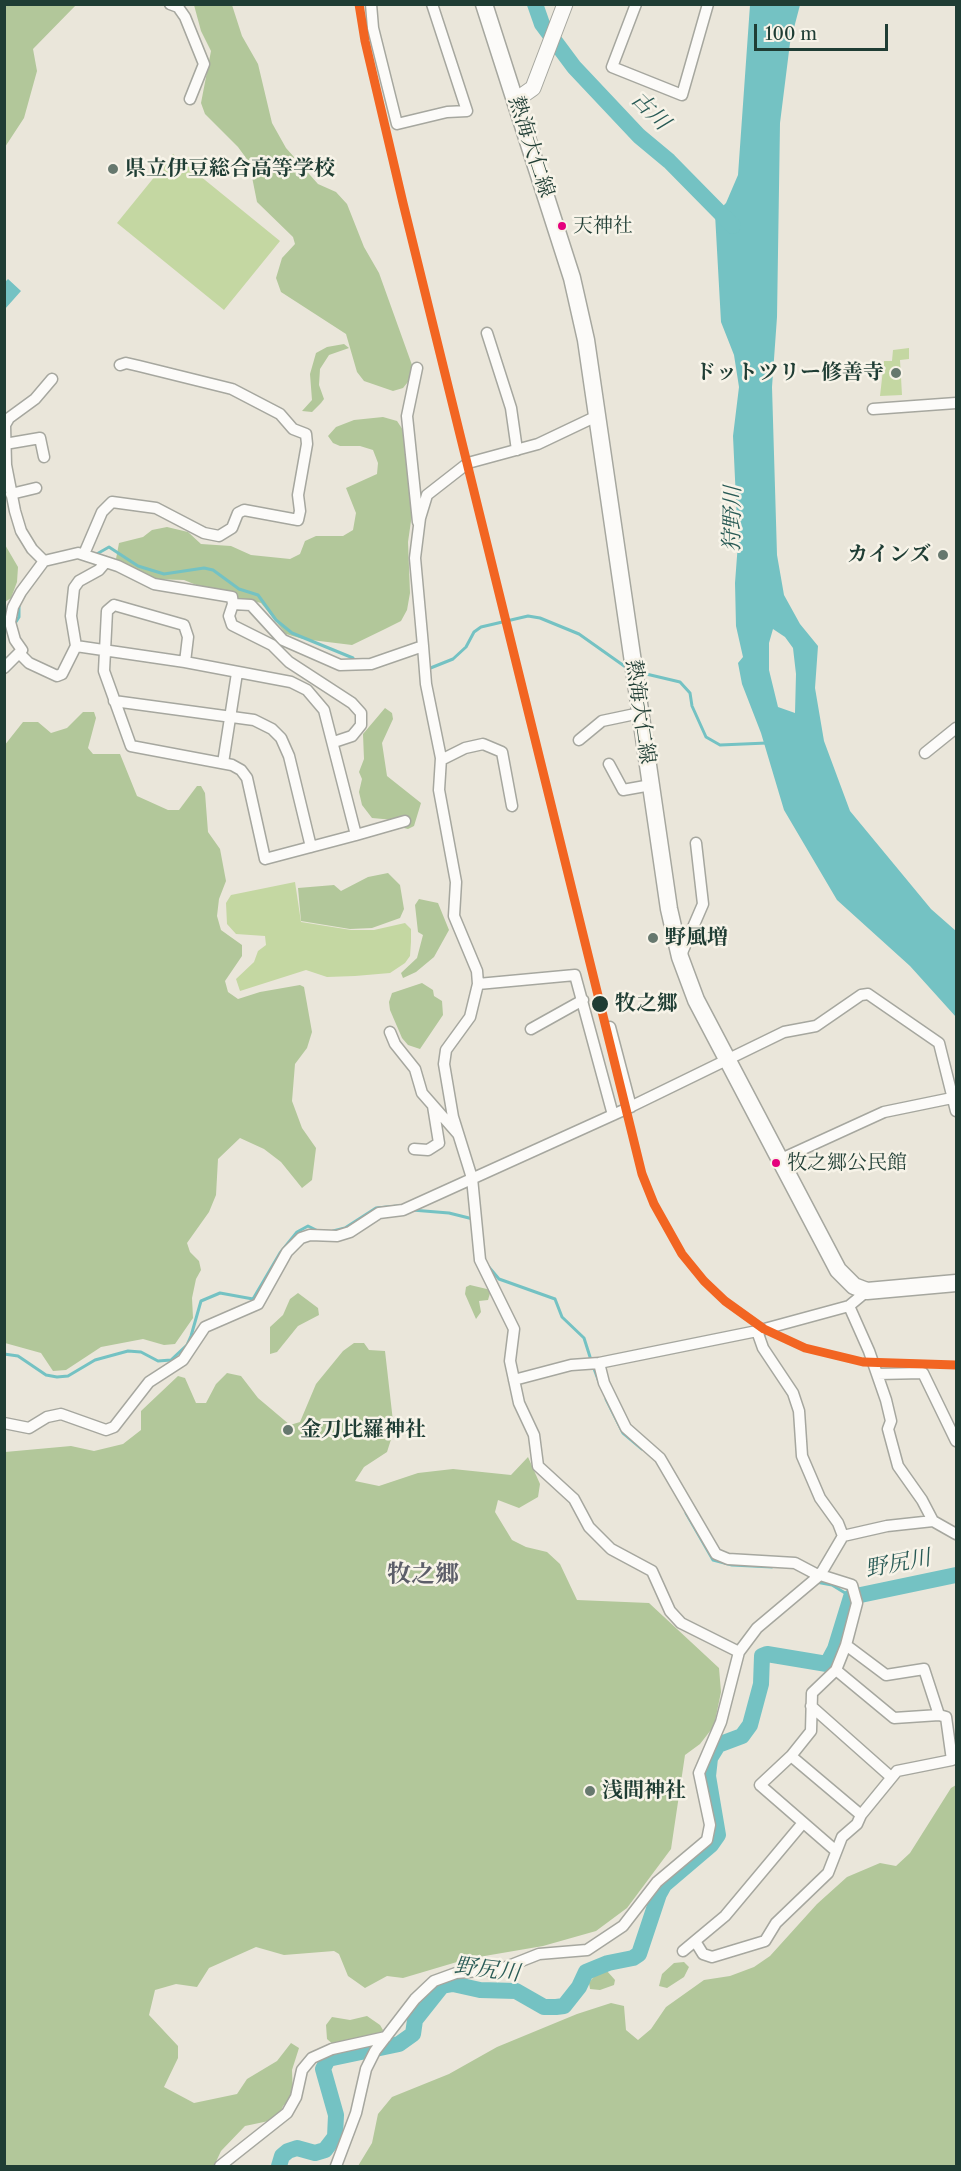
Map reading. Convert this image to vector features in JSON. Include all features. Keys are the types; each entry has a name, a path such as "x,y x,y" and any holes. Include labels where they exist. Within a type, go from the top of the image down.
{"main road":[{"name":"熱海大仁線","path":"484,4 572,278 586,340 599,415 669,909 680,957 696,1000 726,1060 838,1270 854,1286 867,1291"},
{"path":"867,1291 957,1283"}],"street":[{"path":"170,4 178,8 185,17 204,64 190,99"},
{"path":"371,4 373,28 397,124 447,112 467,111 432,4"},
{"path":"516,100 533,88 565,4"},
{"path":"636,4 612,67 682,95 708,4"},
{"path":"487,333 511,408 517,450"},
{"path":"84,555 102,512 112,502 156,508 204,533 219,536 232,528 238,513 244,510 298,520 300,511 298,495 307,444 306,434 293,429 280,414 232,389 126,363 120,365"},
{"path":"417,368 407,416 419,527"},
{"path":"44,561 32,549 21,531 11,494 6,422 34,399 52,379"},
{"path":"873,409 957,403"},
{"path":"599,415 539,444 468,463 431,490 425,499 415,558 426,684 441,760 439,790 456,882 454,916 477,971 478,984 470,1017 444,1058 453,1117 472,1178 474,1220 480,1260 514,1329 510,1361 519,1403 534,1435 538,1466 574,1499 589,1527 611,1549 652,1571 670,1611 681,1623 739,1652"},
{"path":"6,444 40,438 44,457"},
{"path":"11,494 36,488"},
{"path":"4,668 22,650 11,629 10,615 21,592 44,561 78,553 154,584 232,597 233,604 229,616 232,625 272,645 309,677 358,708 362,720 357,730 352,736 334,742"},
{"path":"19,653 34,666 60,676 75,646 71,615 74,588 79,581 99,570 105,563"},
{"path":"233,604 251,605 283,640 340,664 371,664 423,646"},
{"path":"185,662 188,637 184,625 114,605 106,611 104,671 130,746 223,763 241,770 247,778 265,859 405,821"},
{"path":"75,646 185,662 291,682 307,690 324,710 356,835"},
{"path":"223,763 237,673"},
{"path":"114,701 254,720 272,729 281,738 289,756 311,847"},
{"path":"579,740 602,722 640,713"},
{"path":"925,753 957,728"},
{"path":"441,760 465,748 483,744 502,752 512,806"},
{"path":"609,764 623,790 651,785"},
{"path":"680,957 703,904 696,843"},
{"path":"478,984 570,974 578,978 613,1115"},
{"path":"4,1423 29,1428 47,1417 61,1414 106,1430 114,1426 149,1382 183,1360 205,1327 258,1304 263,1299 286,1253 301,1238 310,1235 329,1237 350,1232 374,1215 403,1210 631,1107 784,1032 816,1026 855,999 868,994 939,1042 957,1111"},
{"path":"531,1029 583,1000"},
{"path":"610,1027 631,1107"},
{"path":"390,1032 415,1069 422,1093 451,1130 460,1136"},
{"path":"779,1160 884,1112 952,1098"},
{"path":"414,1149 428,1150 439,1143 432,1103"},
{"path":"514,1380 571,1365 594,1364 757,1331 849,1306 867,1291"},
{"path":"849,1306 877,1374 890,1415 888,1429 898,1466 922,1500 933,1521 957,1534"},
{"path":"757,1331 767,1354 793,1394 798,1411 802,1456 820,1498 838,1523 843,1536"},
{"path":"594,1364 626,1428 660,1458 716,1554 728,1559 795,1563 815,1578 852,1585 854,1588 857,1601 846,1645 836,1670 812,1693 812,1731 792,1756 760,1785 802,1824 836,1851"},
{"path":"877,1374 924,1373 957,1441"},
{"path":"336,2166 356,2114 366,2069 375,2051 415,1999 434,1981 445,1976 501,1969 539,1954 587,1950 629,1920 657,1881 707,1840 710,1826 699,1773 721,1722 739,1652 758,1628 815,1578 843,1536 887,1526 933,1521"},
{"path":"846,1645 886,1675 924,1669 939,1715"},
{"path":"695,1941 703,1954 712,1957 761,1944 782,1916 828,1873 842,1837 857,1824 861,1815 891,1777 903,1768 952,1760 947,1720 939,1715 894,1718 836,1670"},
{"path":"811,1706 891,1777"},
{"path":"792,1756 861,1815"},
{"path":"684,1951 725,1916 802,1824"},
{"path":"220,2166 287,2113 296,2097 302,2070 312,2058 332,2049 386,2037"}],"green space":[{"path":"5,4 76,5 33,49 37,71 24,118 5,147"},
{"path":"194,5 232,5 242,36 258,64 272,123 286,148 318,184 336,192 347,204 364,247 379,273 412,365 412,377 403,388 393,391 364,381 357,372 346,334 281,292 276,278 282,258 295,244 293,237 257,202 249,162 238,147 205,114 201,103 211,51 201,31"},
{"path":"173,154 280,241 224,310 117,223"},
{"path":"344,344 349,348 329,355 320,369 319,385 324,399 312,412 302,411 312,400 310,374 316,353 327,347"},
{"path":"909,348 909,359 900,360 902,395 880,396 884,361 892,361 893,350"},
{"path":"383,417 397,421 405,433 413,507 408,542 410,593 407,610 401,621 352,645 303,639 286,634 261,603 249,600 236,601 184,580 153,579 116,559 119,543 143,537 152,530 167,527 188,532 201,544 231,546 251,555 290,559 300,554 305,541 316,536 343,536 353,530 356,513 346,488 377,474 378,463 373,450 360,446 340,446 333,443 328,436 336,427 354,420"},
{"path":"4,543 18,567 17,582 11,598 5,602"},
{"path":"385,708 392,713 393,719 382,743 387,776 421,803 414,826 408,829 400,827 394,820 372,818 362,805 359,792 362,779 359,772 364,759 363,734"},
{"path":"83,712 94,712 96,718 88,748 93,754 120,754 137,796 168,810 179,810 197,786 201,786 205,793 208,832 220,849 226,881 219,899 217,916 221,930 242,945 242,956 225,981 228,992 238,999 260,992 300,985 304,987 312,1032 307,1048 295,1064 292,1101 302,1128 316,1148 312,1180 302,1188 281,1162 264,1149 240,1138 218,1159 216,1195 209,1212 187,1243 190,1252 199,1261 201,1270 196,1279 192,1298 193,1318 175,1344 164,1345 143,1339 101,1347 66,1370 53,1371 41,1353 5,1343 4,746 23,722 38,722 51,733 67,728"},
{"path":"388,873 400,885 404,909 400,918 372,928 350,929 301,921 298,888 334,885 341,891 368,877"},
{"path":"295,882 301,922 351,930 374,930 405,923 411,929 410,956 405,963 390,973 327,977 306,970 240,991 236,979 254,962 258,951 266,945 265,936 236,934 227,924 226,903 231,895"},
{"path":"419,899 438,903 449,930 434,957 416,972 403,978 401,973 417,958 423,935 418,932 415,905"},
{"path":"422,983 433,990 434,996 442,1001 443,1015 420,1049 408,1045 402,1038 389,1002 392,993"},
{"path":"470,1285 491,1290 488,1300 479,1301 481,1312 476,1319 465,1294 466,1287"},
{"path":"298,1293 318,1308 319,1315 298,1326 277,1352 270,1354 270,1327 283,1315 290,1299"},
{"path":"354,1343 364,1343 369,1350 385,1351 394,1430 387,1452 364,1467 355,1481 379,1486 418,1473 453,1469 511,1475 528,1457 540,1484 538,1497 519,1508 498,1500 495,1512 512,1540 526,1547 547,1552 560,1564 577,1600 649,1603 719,1668 721,1692 714,1726 700,1744 685,1755 671,1849 627,1908 596,1931 543,1946 467,1959 403,1978 387,1976 365,1988 348,1976 339,1954 334,1951 284,1955 256,1947 209,1968 197,1987 176,1984 155,1990 149,2015 178,2046 178,2058 164,2087 194,2103 237,2094 247,2079 277,2061 291,2043 299,2048 292,2070 293,2097 283,2106 278,2119 245,2126 221,2151 214,2166 5,2166 5,1452 71,1446 94,1451 123,1444 141,1430 141,1411 178,1376 185,1378 196,1403 206,1403 216,1384 227,1373 241,1376 258,1398 290,1425 300,1422 316,1384 343,1351"},
{"path":"956,1785 956,2166 358,2166 372,2143 378,2114 392,2097 449,2074 497,2047 577,2014 611,2003 624,2006 626,2030 638,2040 651,2029 666,2007 704,1980 730,1976 754,1967 770,1956 817,1904 847,1877 880,1863 896,1866 910,1853 951,1788"},
{"path":"684,1962 689,1967 684,1977 667,1988 659,1986 662,1974 674,1963"},
{"path":"607,1971 615,1980 614,1985 600,1990 590,1989 589,1983 595,1975"},
{"path":"367,2016 380,2025 383,2030 381,2035 335,2046 327,2039 326,2025 332,2017 350,2020"}],"water":[{"path":"750,5 800,5 790,43 780,123 777,317 772,387 777,555 784,595 800,624 818,646 815,688 824,741 850,811 931,909 956,931 956,1017 910,966 837,900 784,810 761,733 742,684 738,663 743,657 736,626 735,583 738,543 733,436 739,387 734,355 721,322 715,214 726,203 738,175","holes":["773,629 785,637 793,648 796,674 795,713 778,707 769,670 769,643"]},
{"path":"8,279 21,291 5,309 5,282"}],"waterway":[{"name":"古川","path":"535,4 542,24 574,67 639,136 669,161 733,226"},
{"path":"95,555 109,547 138,566 164,574 204,568 213,570 239,589 258,595 276,620 292,633 353,658"},
{"path":"14,625 19,617 19,606"},
{"path":"428,669 453,659 466,647 474,632 481,627 528,616 540,618 579,634 627,668"},
{"path":"642,673 680,682 690,693 692,706 706,737 720,745 767,743"},
{"path":"333,1231 345,1228 376,1208 398,1206"},
{"path":"412,1210 449,1213 473,1219"},
{"path":"4,1354 18,1356 46,1375 57,1377 68,1376 95,1360 128,1351 141,1352 158,1361 171,1360 187,1345 201,1301 220,1293 253,1299 280,1253 297,1232 308,1226 320,1232"},
{"path":"488,1266 499,1279 555,1299 562,1317 584,1338 591,1360"},
{"path":"593,1366 599,1382"},
{"path":"606,1399 623,1433 642,1449"},
{"path":"686,1513 713,1560 732,1565 772,1567"},
{"name":"野尻川","path":"279,2166 282,2156 288,2151 297,2148 315,2153 325,2150 335,2137 336,2115 323,2069 328,2059 399,2044 413,2034 415,2020 442,1986 453,1984 480,1990 516,1991 544,2007 564,2006 579,1987 586,1972 608,1963 633,1958 639,1954 664,1885 711,1845 718,1835 708,1776 710,1758 718,1745 742,1736 750,1725 761,1684 762,1656 767,1654 827,1664 835,1649 851,1597 956,1575"},
{"path":"816,1582 832,1585 850,1596"}],"transit line":[{"path":"359,4 365,41 403,203 642,1174 654,1204 682,1254 704,1281 725,1301 764,1329 805,1348 863,1362 956,1365"}],"place":[{"name":"県立伊豆総合高等学校","path":"113,169"},
{"name":"天神社","path":"562,226"},
{"name":"ドットツリー修善寺","path":"896,373"},
{"name":"カインズ","path":"943,555"},
{"name":"野風増","path":"653,938"},
{"name":"牧之郷","path":"600,1004"},
{"name":"牧之郷公民館","path":"776,1163"},
{"name":"金刀比羅神社","path":"288,1430"},
{"name":"浅間神社","path":"590,1791"}],"district":[{"name":"牧之郷","path":"423,1575"}],"water label":[{"name":"狩野川","path":"733,519"}]}
